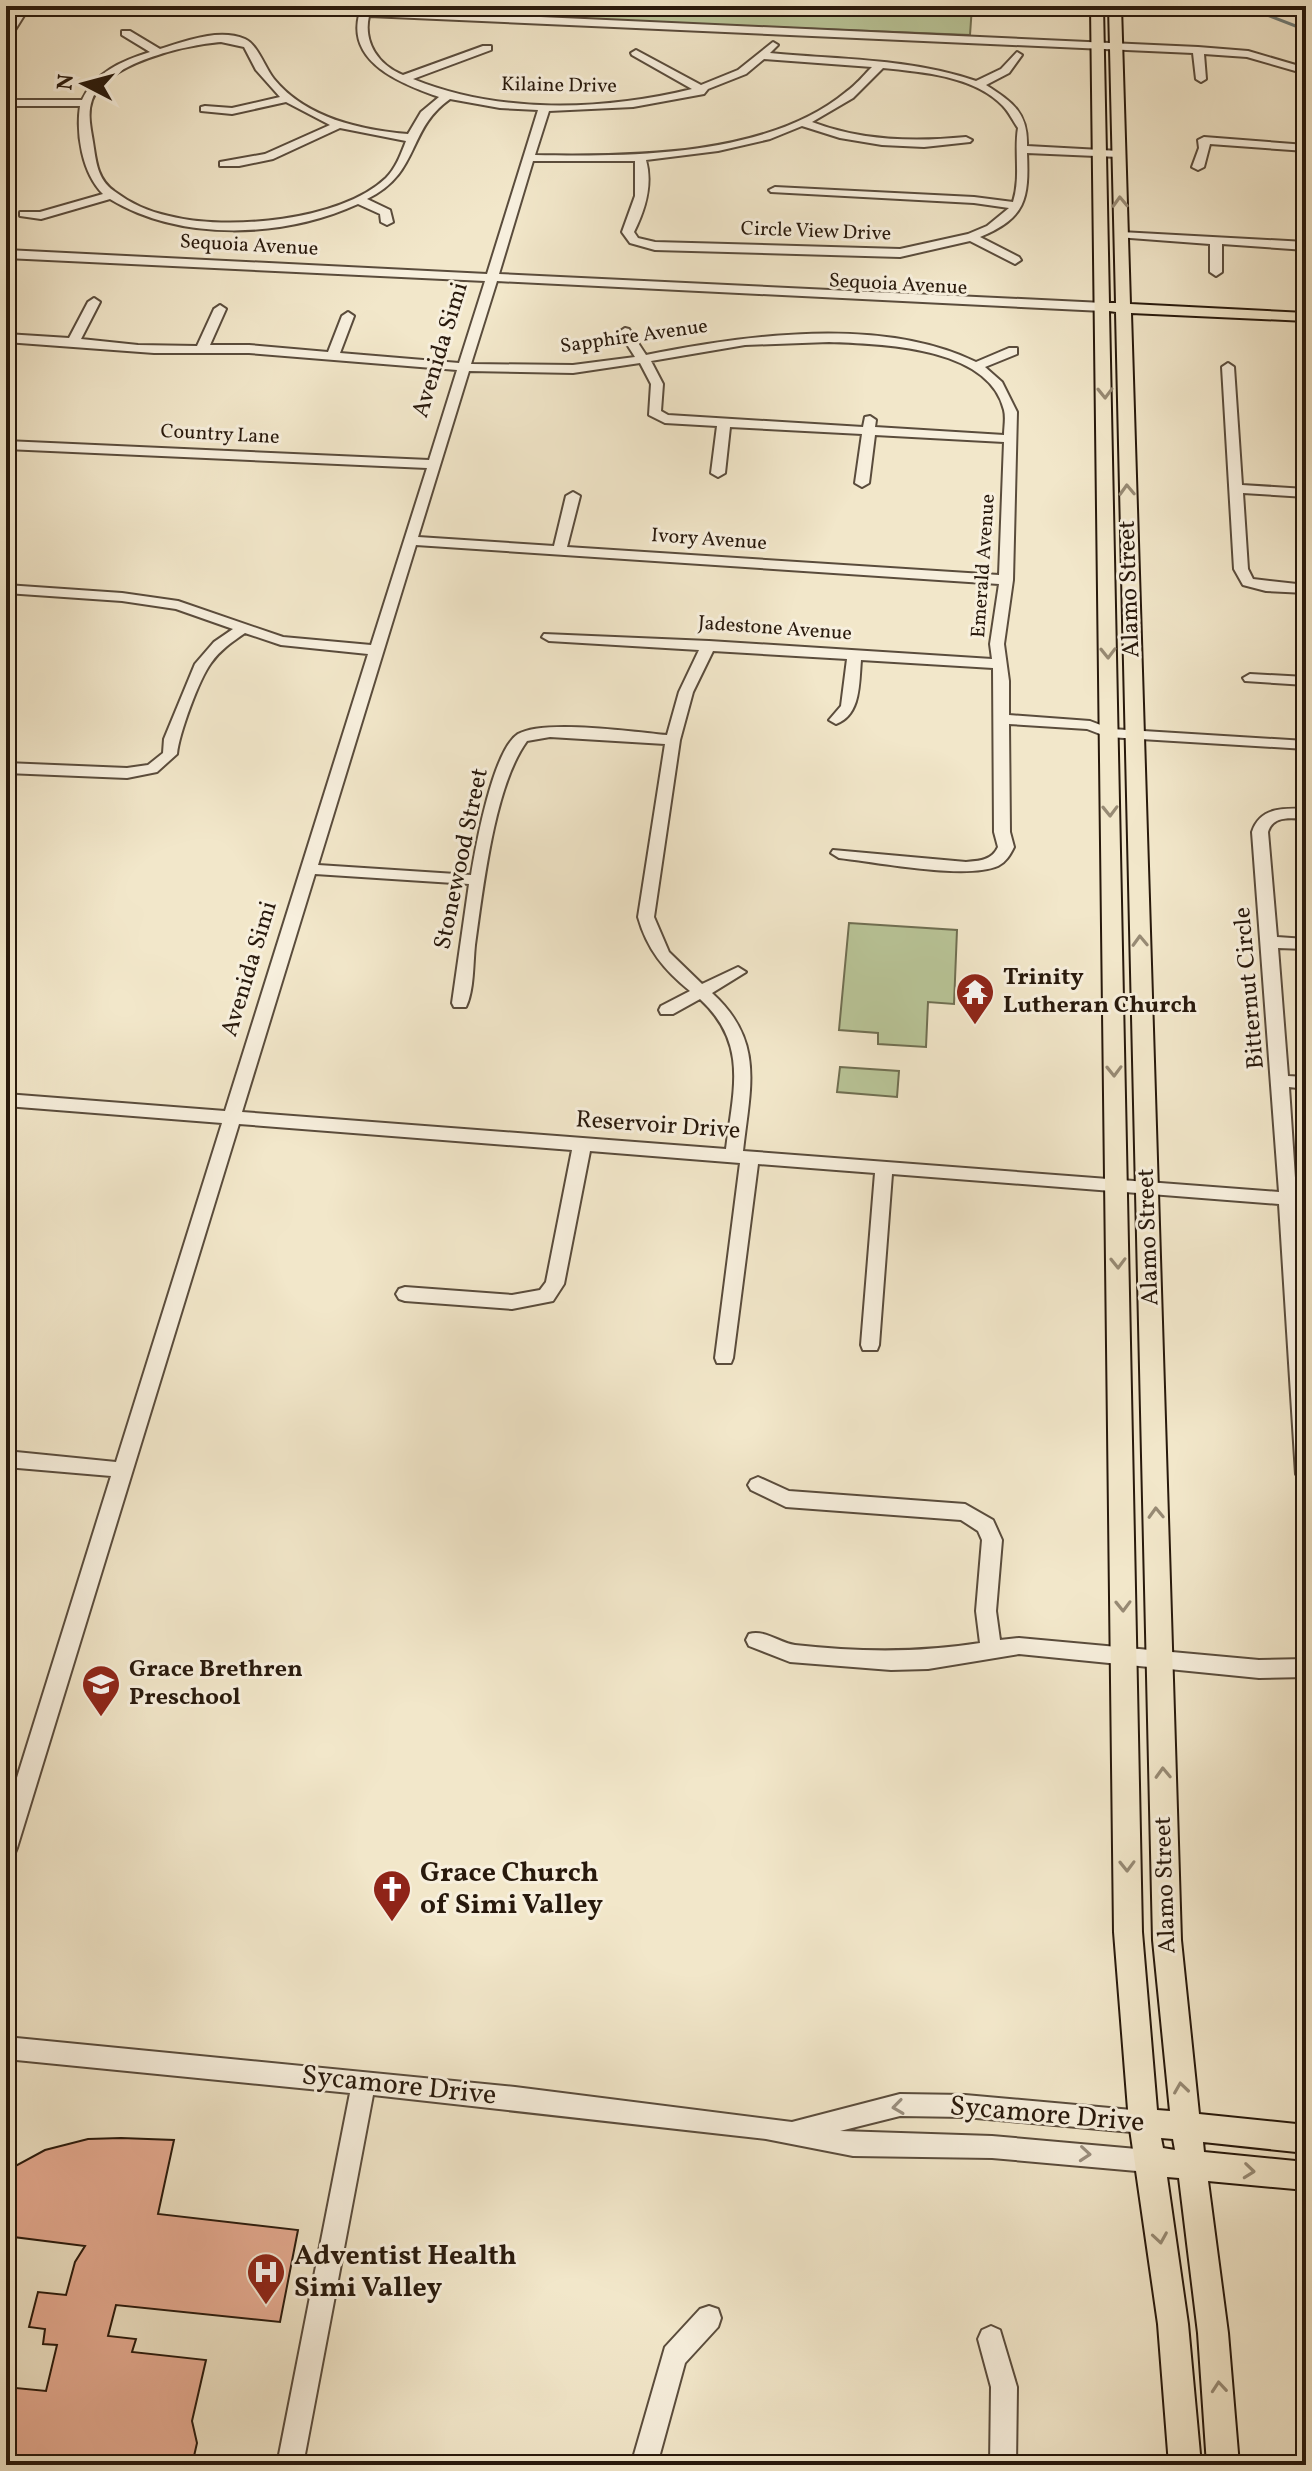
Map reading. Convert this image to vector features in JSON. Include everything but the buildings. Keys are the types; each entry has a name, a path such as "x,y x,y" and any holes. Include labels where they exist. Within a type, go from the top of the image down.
{"main road":[{"name":"Alamo Street","path":"1097,6 1128,1932 1143,2122 1173,2324 1185,2465"},
{"name":"Alamo Street","path":"1115,6 1167,1954 1172,2025 1212,2311 1223,2465"},
{"name":"Sequoia Avenue","path":"1103,311 1306,326"},
{"name":"Sequoia Avenue","path":"1122,312 1306,317"},
{"name":"Sycamore Drive","path":"1143,2122 1306,2139"},
{"name":"Sycamore Drive","path":"1148,2161 1306,2176"}],"street":[{"path":"6,36 25,6"},
{"path":"219,6 1198,50 1248,54 1306,71"},
{"path":"570,22 575,6"},
{"name":"Kilaine Drive","path":"365,12 361,31 366,48 380,65 403,79 448,95 496,103 631,106 704,91 741,75 766,56"},
{"path":"775,190 974,200 1016,206 1022,190 1019,149 1023,128 1016,114 1000,98 977,85 933,71 766,56 777,32"},
{"path":"126,33 158,52"},
{"path":"414,138 371,135 338,125 288,98 260,71 248,45 241,41 203,42 158,52 110,74 94,88 86,103 91,169 97,182 110,195 158,216 224,225 298,219 360,200 397,174 426,114 448,95"},
{"path":"403,79 487,48"},
{"path":"1198,50 1201,79"},
{"path":"636,53 704,91"},
{"path":"977,85 1005,71 1017,55"},
{"path":"529,158 640,158 730,145 801,122 851,95 881,64"},
{"path":"205,109 232,111 288,98"},
{"path":"6,103 86,103"},
{"name":"Avenida Simi","path":"6,1848 545,106"},
{"path":"801,122 830,134 860,140 944,143 966,140"},
{"path":"224,164 246,164 264,159 338,125"},
{"path":"1198,167 1205,148 1204,140 1306,148"},
{"path":"1019,149 1119,154"},
{"name":"Circle View Drive","path":"640,158 644,177 628,232 631,239 642,244 875,254 930,249 971,237 998,224 1016,206"},
{"path":"24,214 41,216 110,195"},
{"path":"360,200 386,212 387,222"},
{"path":"1121,235 1306,246"},
{"path":"971,237 1015,260"},
{"path":"1216,241 1216,272"},
{"name":"Sequoia Avenue","path":"6,254 490,279 504,285 1103,311"},
{"path":"74,341 94,302"},
{"path":"202,349 220,309"},
{"path":"332,358 348,316"},
{"path":"625,332 657,384 653,407 658,416 724,423 870,425 1011,433"},
{"name":"Sapphire Avenue","path":"6,338 74,341 140,349 264,350 332,358 572,369 744,341 797,338 913,346 947,354 977,366"},
{"path":"977,366 1013,351"},
{"name":"Emerald Avenue","path":"839,853 966,867 983,866 999,859 1006,847 1002,832 1002,725 997,644 1006,580 1011,433 1008,397 977,366"},
{"path":"1228,367 1241,569 1248,582 1266,587 1306,589"},
{"path":"718,473 724,423"},
{"path":"862,483 870,425"},
{"name":"Country Lane","path":"6,445 433,464"},
{"path":"1236,489 1306,493"},
{"path":"560,550 573,496"},
{"name":"Ivory Avenue","path":"410,541 1006,580"},
{"path":"6,589 122,597 178,605 281,641 375,650"},
{"path":"6,768 127,773 152,769 170,754 171,739 202,664 219,645 243,628"},
{"name":"Jadestone Avenue","path":"549,637 999,664"},
{"path":"709,645 686,692 673,740 646,917 651,936 662,956 678,973 703,991 728,1018 741,1051 742,1156 724,1358"},
{"path":"836,720 848,707 855,655"},
{"path":"1250,678 1306,681"},
{"path":"1002,725 1090,737 1108,733 1306,745"},
{"name":"Stonewood Street","path":"460,1003 466,941 478,880 501,782 513,748 520,739 544,732 673,740"},
{"name":"Bitternut Circle","path":"1306,814 1280,813 1268,817 1261,824 1282,1081 1296,1198 1306,1474"},
{"path":"308,869 478,880"},
{"path":"1271,942 1306,944"},
{"path":"667,1010 738,972"},
{"path":"1282,1081 1306,1083"},
{"name":"Reservoir Drive","path":"6,1100 1296,1198"},
{"path":"405,1294 512,1302 546,1296 555,1284 582,1145"},
{"path":"870,1345 884,1166"},
{"path":"6,1459 123,1470"},
{"path":"758,1485 786,1499 965,1512 987,1528 992,1540 986,1611 991,1649"},
{"path":"756,1640 790,1653 891,1661 928,1660 1019,1646 1259,1669 1306,1668"},
{"name":"Sycamore Drive","path":"6,2048 515,2098 791,2132 853,2145 992,2147 1148,2161"},
{"path":"290,2465 364,2083"},
{"name":"Sycamore Drive","path":"791,2132 900,2105 965,2106 1143,2122"},
{"path":"644,2465 674,2356 709,2318"},
{"path":"991,2339 1004,2387 1003,2465"}],"green space":[{"path":"580,6 972,6 970,35 591,20 577,15"},
{"path":"849,923 957,930 954,1004 928,1002 926,1047 878,1044 878,1033 839,1030"},
{"path":"840,1067 899,1071 897,1097 837,1092"}],"waterway":[{"path":"1244,6 1306,30"}],"place":[{"name":"Trinity Lutheran Church","path":"975,1026"},
{"name":"Grace Brethren Preschool","path":"101,1718"},
{"name":"Grace Church of Simi Valley","path":"392,1923"},
{"name":"Adventist Health Simi Valley","path":"266,2306"}]}
